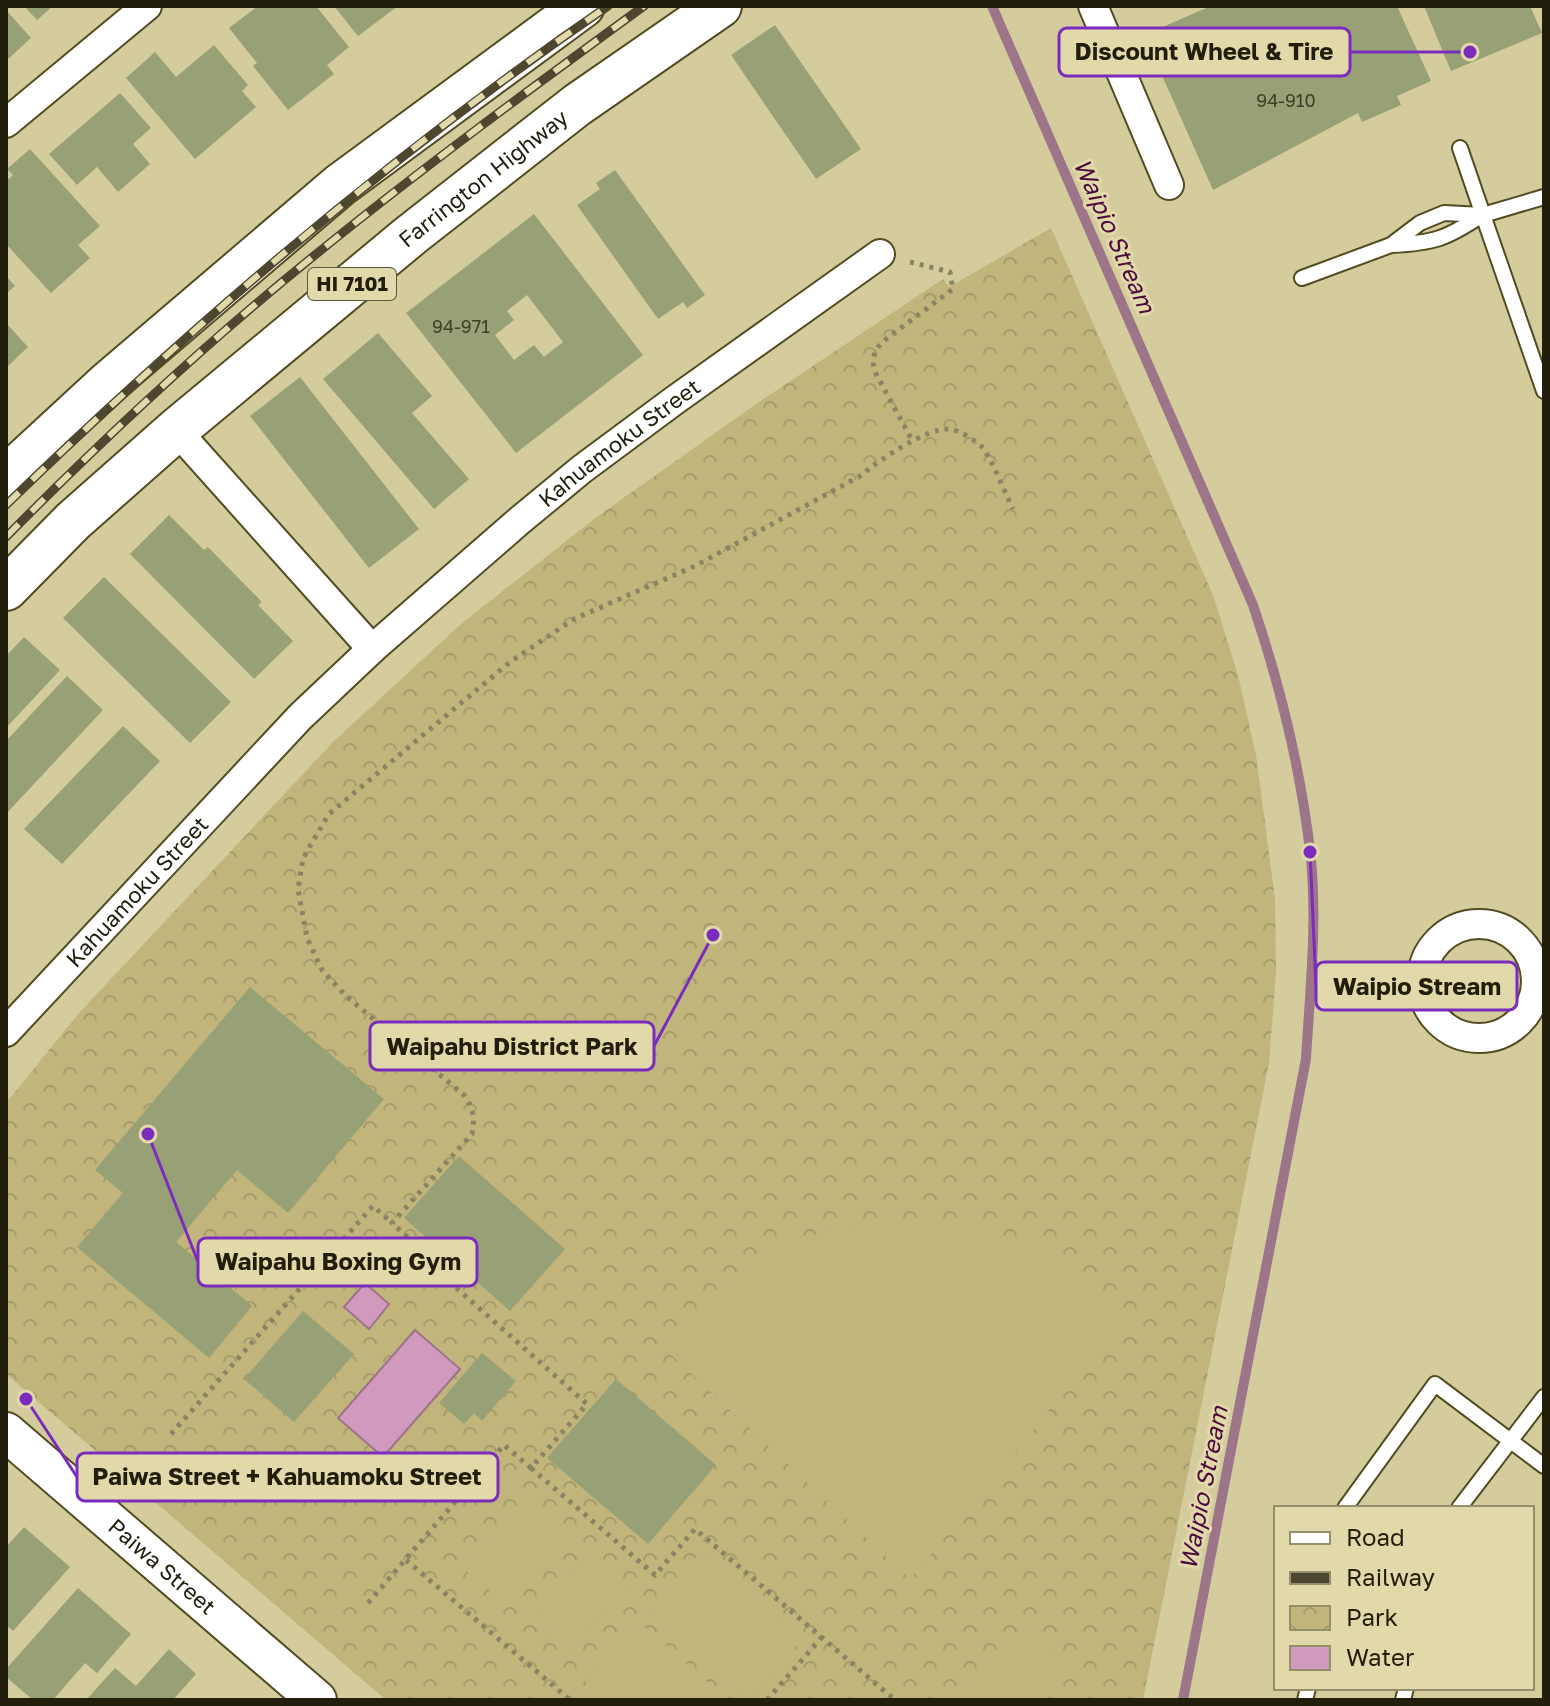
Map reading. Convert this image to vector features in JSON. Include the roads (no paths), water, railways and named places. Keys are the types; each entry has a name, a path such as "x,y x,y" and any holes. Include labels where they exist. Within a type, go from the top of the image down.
{"main road":[{"path":"6,477 109,382 340,185 583,6"},
{"name":"Farrington Highway","path":"6,589 73,521 176,430 411,235 577,105 720,6"}],"street":[{"path":"6,123 147,6"},
{"path":"1093,6 1169,185"},
{"name":"Kahuamoku Street","path":"6,1032 300,717 372,649 582,469 880,254"},
{"path":"176,430 372,649"},
{"path":"1467,925 1486,925 1505,930 1520,941 1533,965 1540,994 1519,1022 1505,1033 1488,1038 1470,1038 1453,1033 1439,1023 1423,991 1422,974 1427,957 1437,943 1451,932 1467,925"},
{"name":"Paiwa Street","path":"6,1432 317,1700"}],"lane":[{"path":"1460,148 1544,391"},
{"path":"1391,245 1429,243 1453,235 1483,215 1544,197"},
{"path":"1302,278 1391,245 1420,223 1444,213 1483,215"},
{"path":"1346,1506 1435,1384 1544,1466"},
{"path":"1460,1506 1544,1397"}],"water":[{"path":"365,1283 389,1304 369,1329 344,1307"},
{"path":"415,1330 460,1369 383,1457 338,1418"}],"waterway":[{"name":"Waipio Stream","path":"992,6 1253,605 1288,726 1310,850 1313,928 1306,1059 1183,1700"}],"railway":[{"path":"6,505 149,371 296,243 449,121 608,6"},
{"path":"6,537 156,392 274,288 437,159 644,6"}],"place":[{"name":"Discount Wheel & Tire","path":"1470,52"},
{"name":"Waipio Stream","path":"1310,852"},
{"name":"Waipahu District Park","path":"713,935"},
{"name":"Waipahu Boxing Gym","path":"148,1134"},
{"name":"Paiwa Street + Kahuamoku Street","path":"26,1399"}]}
